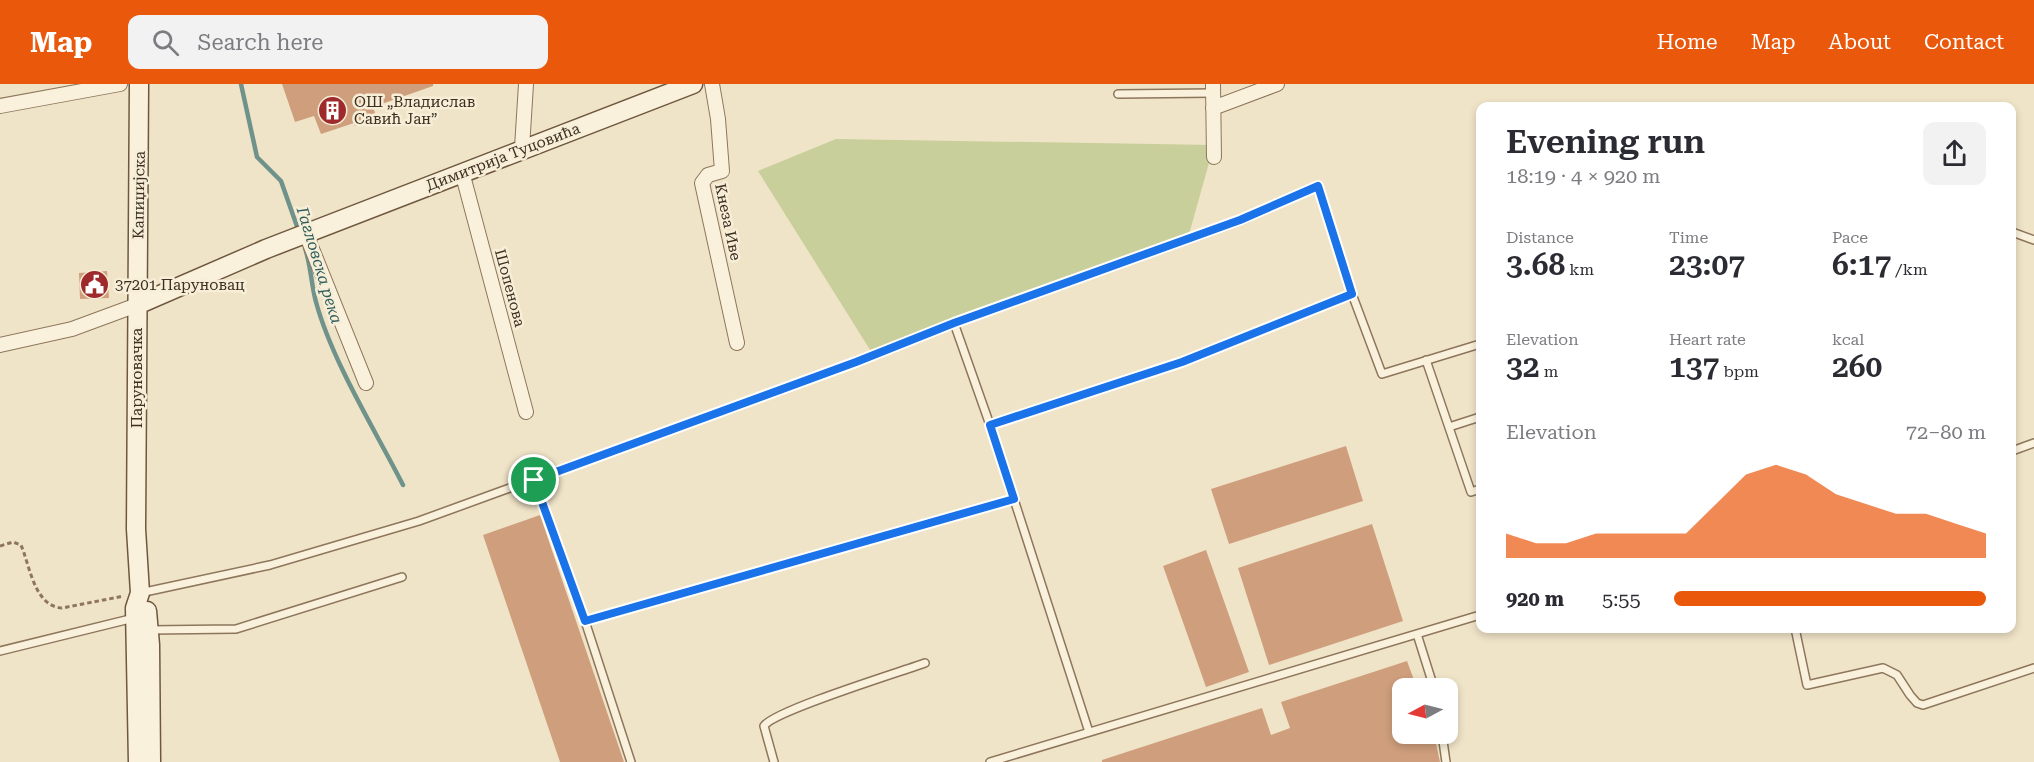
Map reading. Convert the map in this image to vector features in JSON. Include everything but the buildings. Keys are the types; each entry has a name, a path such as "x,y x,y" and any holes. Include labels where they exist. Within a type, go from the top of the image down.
{"main road":[{"name":"Капиџијска","path":"137,305 139,84"},
{"name":"Димитрија Туцовића","path":"137,305 266,249 522,148 693,84"},
{"name":"Паруновачка","path":"137,305 136,529 140,593 135,608 140,626 151,762"},
{"name":"Паруновачка","path":"138,762 140,626"}],"street":[{"path":"0,106 120,84"},
{"path":"522,148 526,84"},
{"name":"Кнеза Иве","path":"712,84 718,119 722,171 708,176 702,183 737,343"},
{"path":"1214,157 1213,95 1277,84"},
{"name":"Шопенова","path":"462,172 526,412"},
{"path":"309,232 366,383"},
{"name":"Паруновачка","path":"0,345 72,329 137,305"}],"lane":[{"path":"1118,94 1213,95"},
{"path":"140,593 270,565 419,521 1240,220 1318,186 1352,294 1382,374 1476,345"},
{"path":"2016,233 2034,240"},
{"path":"990,425 1182,362 1352,294"},
{"path":"954,323 990,425 1089,732"},
{"path":"1426,360 1471,492 1476,490"},
{"path":"1449,427 1476,418"},
{"path":"2016,450 2034,443"},
{"path":"534,480 585,621 631,762"},
{"path":"585,621 1014,499"},
{"path":"0,651 140,626 236,629 402,577"},
{"path":"990,762 1476,616"},
{"path":"1796,633 1807,685 1883,668 1897,675 1910,695 1917,703 1923,705 2034,668"},
{"path":"1418,634 1431,678"},
{"path":"774,762 765,733 764,726 767,721 925,663"},
{"path":"1443,744 1446,762"}],"path":[{"path":"0,546 13,542 21,545 42,598 53,607 62,608 140,593"}],"green space":[{"path":"836,139 1214,145 1188,238 872,353 758,171"}],"waterway":[{"name":"Гагловска река","path":"241,84 257,157 281,181 299,232"},
{"name":"Гагловска река","path":"305,248 316,302 332,348 403,485"}],"place":[{"name":"ОШ „Владислав Савић Јан”","path":"333,111"},
{"name":"37201 Паруновац","path":"94,285"}],"route":[{"path":"1318,186 1352,294 1182,362 990,425 1014,499 585,621 534,480 856,362 954,323 1240,220 1318,186"}]}
